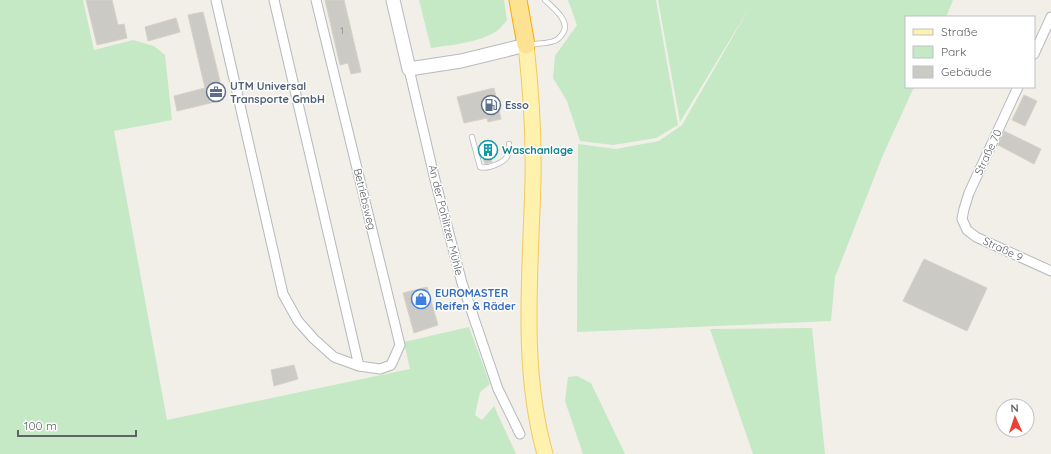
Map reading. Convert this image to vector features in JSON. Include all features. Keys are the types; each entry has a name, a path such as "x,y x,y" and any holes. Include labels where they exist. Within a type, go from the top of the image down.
{"highway":[{"path":"518,0 526,45"}],"main road":[{"name":"An der Pohlitzer Mühle","path":"393,0 409,69"},
{"path":"409,69 461,61 526,45 531,98 533,153 529,343 531,374 535,401 539,427 546,454"}],"street":[{"name":"Betriebsweg","path":"216,0 283,294 298,321 314,339 334,357 359,366 380,369 391,365 400,345 316,0"},
{"path":"274,0 359,366"},
{"path":"1035,52 1051,17"},
{"name":"An der Pohlitzer Mühle","path":"409,69 434,176 462,283 498,389 520,434"},
{"name":"Straße 70","path":"962,219 969,193 1018,88"},
{"name":"Straße 9","path":"962,219 967,230 976,237 1051,271"}],"lane":[{"path":"526,45 555,41 565,30 565,23 559,13 545,0"},
{"path":"472,137 480,167 483,168 502,163 508,155 509,144"}],"green space":[{"path":"0,0 83,0 94,50 133,40 154,46 165,55 172,120 114,131 167,420 410,369 404,342 469,327 490,384 480,392 475,415 482,420 494,406 516,454 0,454"},
{"path":"419,0 504,0 507,20 501,28 484,37 448,46 431,48"},
{"path":"568,0 656,0 678,125 656,138 613,145 580,141 567,101 553,78 555,56 577,25"},
{"path":"658,0 953,0 946,16 905,16 905,88 914,88 883,155 835,277 831,321 577,332 578,144 616,149 659,141 682,125 751,5 680,122"},
{"path":"812,328 825,454 753,454 710,329"},
{"path":"577,376 591,383 625,454 583,454 565,401 568,377"}],"building":[{"path":"86,0 112,0 118,25 124,24 127,38 97,45"},
{"path":"325,0 344,0 361,72 351,74 348,63 340,65"},
{"path":"203,12 220,81 223,100 177,111 174,96 205,88 188,15"},
{"path":"176,18 180,32 148,41 145,27"},
{"path":"494,88 501,119 488,122 487,118 464,123 457,97"},
{"path":"1024,95 1037,101 1025,126 1012,120"},
{"path":"1004,131 1041,149 1034,164 998,145"},
{"name":"Waschanlage","path":"496,144 498,153 490,155 492,162 485,164 479,148"},
{"path":"924,259 987,288 967,331 903,301"},
{"path":"427,287 438,325 414,333 403,293"},
{"path":"294,365 298,379 274,386 271,370"}],"place":[{"name":"UTM Universal Transporte GmbH","path":"216,92"},
{"name":"Esso","path":"491,105"},
{"name":"Waschanlage","path":"488,150"},
{"name":"EUROMASTER Reifen & Räder","path":"421,299"}]}
